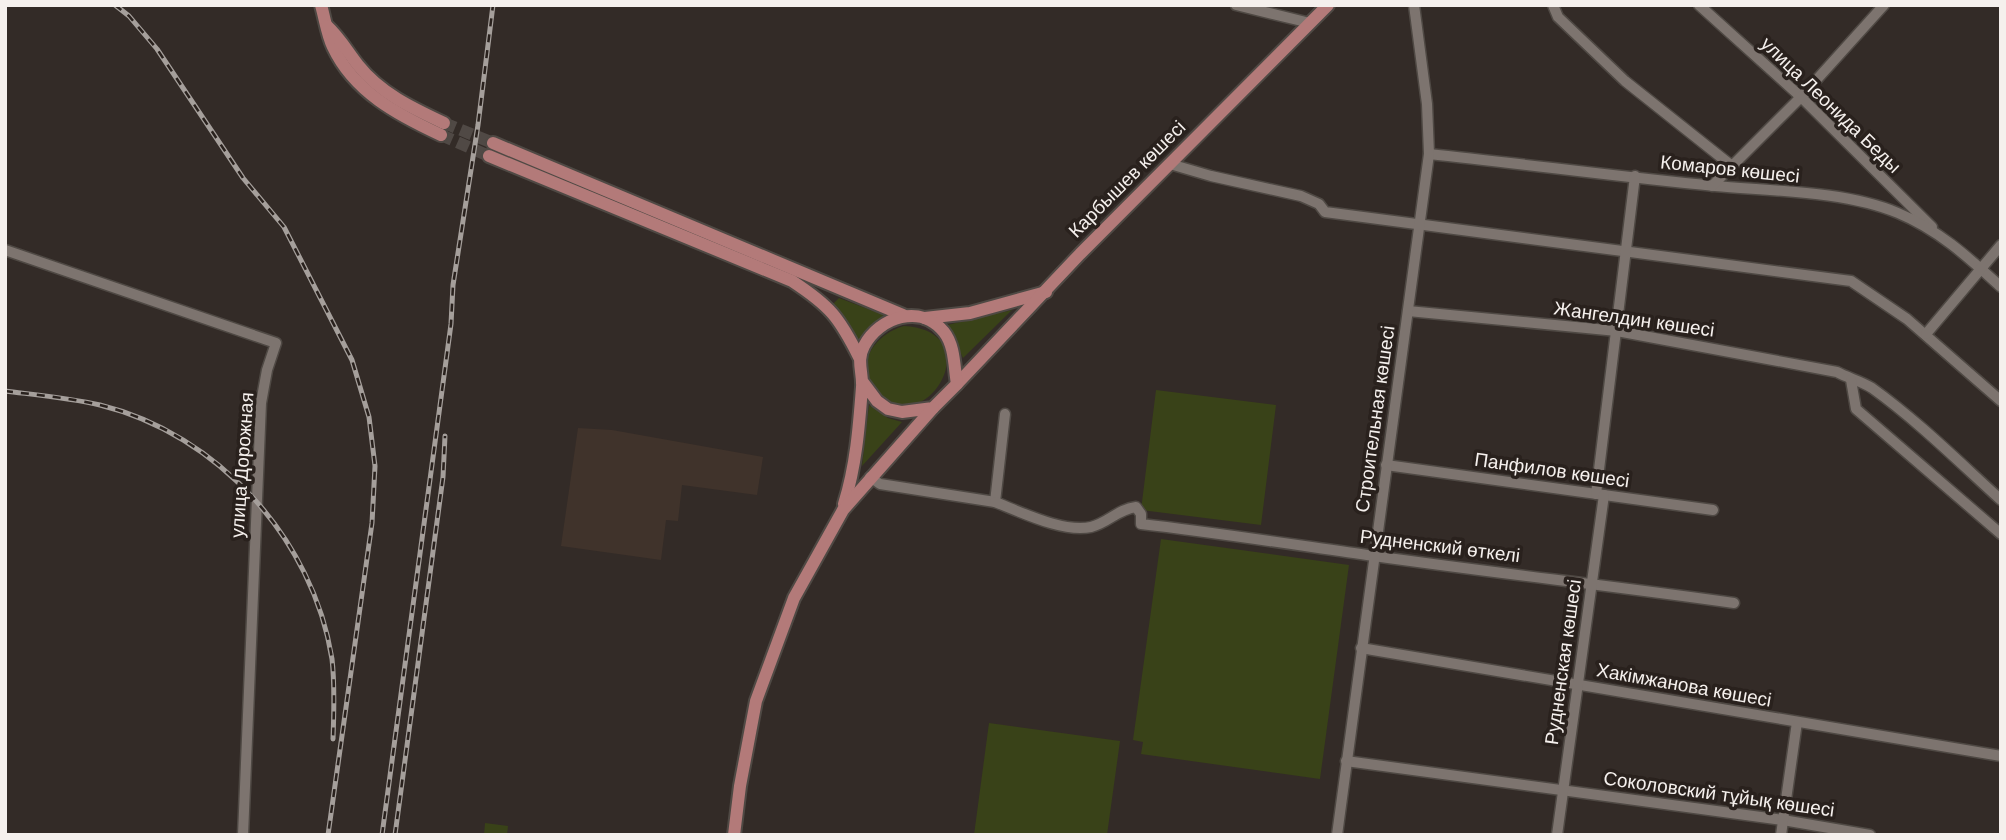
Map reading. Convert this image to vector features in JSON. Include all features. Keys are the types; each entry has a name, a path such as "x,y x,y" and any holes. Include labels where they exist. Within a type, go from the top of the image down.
{"main road":[{"path":"321,5 332,46 349,73 370,95 400,116 442,129"},
{"name":"Карбышев көшесі","path":"957,384 1328,5"},
{"path":"843,510 855,466 862,382 859,358 844,326 822,301 792,281 491,149 902,315 925,318 970,313 1046,292"},
{"path":"859,358 874,331 902,315"},
{"path":"734,835 756,701 794,597 843,510 870,477 957,384 951,345 944,332 925,318"},
{"path":"862,382 877,401 888,409 902,412 933,408"}],"street":[{"path":"1236,5 1310,23"},
{"path":"1553,5 1558,17 1625,81 1732,166"},
{"name":"улица Леонида Беды","path":"1699,5 1801,97 1938,232"},
{"path":"1712,186 1801,97 1884,5"},
{"name":"Строительная көшесі","path":"1336,835 1429,154 1427,103 1414,6"},
{"name":"Комаров көшесі","path":"1429,154 1863,202 1897,212 1938,232 2001,288"},
{"path":"1170,164 1301,196 1319,204 1325,212 1851,281 1908,319 2001,401"},
{"name":"Рудненская көшесі","path":"1557,835 1592,582 1635,176"},
{"path":"1926,334 2001,245"},
{"name":"улица Дорожная","path":"5,250 276,343 267,370 261,403 243,835"},
{"name":"Жангелдин көшесі","path":"1408,311 1617,331 1837,372 1869,386 2001,500"},
{"path":"1851,380 1856,409 1999,529"},
{"path":"870,477 880,484 995,502 1005,414"},
{"name":"Панфилов көшесі","path":"1386,465 1713,510"},
{"name":"Рудненский өткелі","path":"995,502 1070,527 1088,528 1123,510 1136,507 1141,514 1141,524 1293,542 1373,556 1592,582 1734,603"},
{"name":"Хакімжанова көшесі","path":"1361,648 2001,756"},
{"path":"1781,835 1797,722"},
{"path":"1346,761 1563,790"},
{"name":"Соколовский тұйық көшесі","path":"1563,790 1783,820 1870,835"}],"shaded area":[{"path":"578,428 612,430 763,457 757,495 682,485 678,521 666,520 661,560 561,546"}],"green space":[{"path":"839,298 884,315 868,328 858,342 831,306"},
{"path":"1012,310 963,358 947,325"},
{"path":"904,326 930,332 944,345 947,362 942,380 931,395 915,404 897,405 878,394 870,384 866,363 875,344 883,336"},
{"path":"1156,390 1276,405 1261,525 1141,510"},
{"path":"869,405 888,418 902,422 862,466"},
{"path":"1161,539 1349,565 1320,779 1141,754 1143,742 1133,740"},
{"path":"989,723 1120,741 1107,835 974,835"},
{"path":"485,823 508,826 507,835 484,835"}],"tunnel":[{"path":"444,123 493,143"},
{"path":"441,135 489,156"}],"railway":[{"path":"115,5 129,16 157,49 243,178 284,227 352,360 369,417 375,466 372,523 328,835"},
{"path":"382,835 451,324 453,285 478,125 493,5"},
{"path":"5,391 100,405 143,419 183,440 220,466 253,498 281,534 304,573 321,615 333,669 333,739"},
{"path":"395,835 443,477 445,436"}]}
